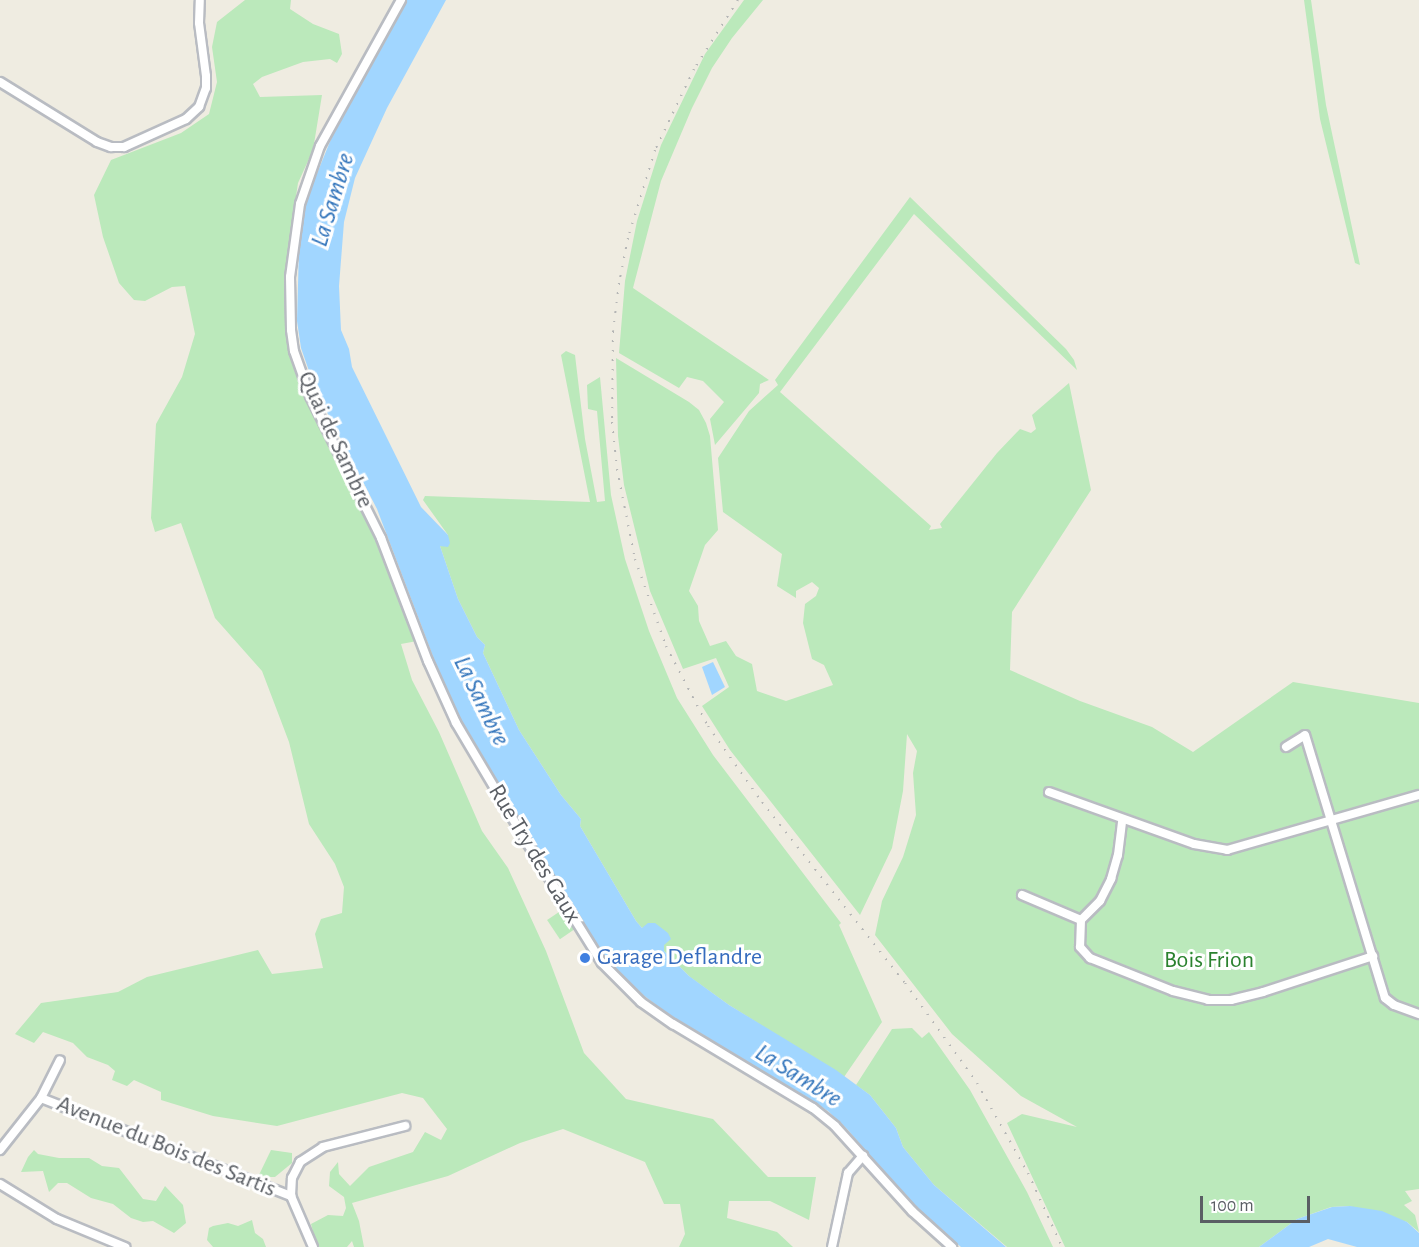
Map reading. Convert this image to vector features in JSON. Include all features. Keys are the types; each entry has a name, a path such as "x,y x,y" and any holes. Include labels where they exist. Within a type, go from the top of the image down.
{"street":[{"path":"0,82 60,120 111,147 124,147 186,119 199,107 206,88 199,23 200,0"},
{"name":"Quai de Sambre","path":"401,0 326,136 305,185 292,252 290,322 294,351 310,396 381,538 436,678"},
{"name":"Rue Try des Gaux","path":"436,678 476,759 593,950 612,975 641,1002 673,1024 813,1108 835,1126 912,1211 952,1247"},
{"path":"1286,747 1305,735 1372,956 1389,1002 1419,1014"},
{"path":"1049,792 1205,848 1227,850 1419,795"},
{"path":"1122,820 1118,855 1111,879 1100,901 1081,920 1080,947 1090,958 1173,991 1208,1000 1232,1000 1372,956"},
{"path":"1022,895 1081,920"},
{"name":"Avenue du Bois des Sartis","path":"0,1150 41,1098 60,1060"},
{"name":"Avenue du Bois des Sartis","path":"41,1098 291,1196"},
{"name":"Avenue du Bois des Sartis","path":"313,1247 291,1196 292,1178 300,1162 313,1152 405,1126"},
{"path":"832,1247 848,1173 863,1156"},
{"path":"0,1184 57,1219 125,1247"}],"green space":[{"path":"245,0 291,0 290,9 313,24 339,34 342,54 337,63 330,59 303,62 262,77 253,84 260,97 322,95 313,150 298,183 291,230 286,282 290,352 314,415 373,535 417,641 401,644 412,680 439,732 482,831 508,868 546,951 584,1053 626,1099 713,1119 768,1177 816,1177 809,1220 770,1201 729,1201 727,1218 777,1232 793,1247 679,1247 685,1234 680,1204 664,1204 645,1162 563,1129 520,1143 448,1176 352,1203 359,1221 364,1247 354,1247 352,1241 347,1247 317,1247 311,1224 328,1215 343,1216 346,1208 344,1197 329,1186 330,1172 338,1162 339,1174 350,1186 369,1167 413,1152 425,1132 441,1140 447,1129 423,1098 402,1093 277,1126 213,1116 161,1100 161,1092 134,1080 127,1086 112,1080 115,1071 108,1065 87,1057 73,1043 43,1032 34,1043 15,1034 41,1003 118,992 147,977 258,950 272,974 323,968 315,934 321,919 342,913 344,887 335,864 309,824 289,742 262,671 215,618 181,523 155,532 151,518 156,424 182,377 195,334 185,286 172,287 145,301 134,300 119,283 103,237 94,195 111,160 181,133 209,114 217,82 212,47 217,22"},
{"path":"744,0 763,0 732,38 712,68 692,108 661,181 633,288 769,380 760,384 759,393 715,445 710,419 724,402 703,381 687,377 679,388 619,353 625,281 637,221 661,145 705,54"},
{"path":"1304,0 1311,0 1326,105 1360,265 1355,263 1320,119"},
{"name":"Bois Frion","path":"910,197 1066,349 1074,360 1077,370 914,214 780,392 931,526 929,530 942,528 940,524 997,453 1020,429 1031,433 1036,429 1032,415 1069,383 1091,490 1012,612 1010,670 1080,701 1152,727 1193,752 1293,682 1419,703 1419,1189 1405,1191 1412,1201 1404,1205 1415,1215 1419,1232 1407,1222 1349,1206 1331,1207 1297,1219 1259,1247 1065,1247 1007,1123 1022,1114 1077,1127 1021,1096 952,1034 875,935 882,901 903,857 916,815 913,773 917,751 907,734 903,791 892,848 860,915 730,750 702,706 729,687 716,658 683,669 650,591 624,485 618,436 616,358 689,402 699,410 706,423 710,436 718,530 705,545 689,591 698,606 699,621 710,646 726,641 736,656 752,664 757,691 786,701 833,685 824,665 812,659 803,623 805,604 816,596 819,588 812,582 796,591 796,598 777,586 782,554 723,512 718,458 749,411 778,385 775,380"},
{"path":"566,351 575,355 585,439 597,502 605,501 597,411 588,409 587,385 600,377 611,495 625,559 649,631 677,698 713,755 841,923 839,925 882,1022 844,1077 729,1005 690,977 664,951 664,945 646,926 642,928 636,921 580,826 581,819 561,795 519,730 483,653 485,645 477,637 458,599 440,546 448,535 423,500 425,496 590,502 561,355"},
{"path":"562,910 575,929 560,939 547,920"},
{"path":"912,1028 922,1038 929,1032 970,1090 1027,1192 1053,1247 1007,1247 934,1185 903,1147 896,1128 870,1095 856,1085 892,1029"},
{"path":"34,1150 38,1154 59,1158 89,1158 102,1166 119,1168 143,1199 156,1201 165,1186 183,1205 186,1223 174,1233 153,1221 143,1222 131,1218 113,1204 91,1198 67,1183 58,1183 49,1192 43,1171 21,1172"},
{"path":"271,1150 292,1153 292,1163 275,1177 258,1177"},
{"path":"252,1220 255,1233 263,1239 266,1247 213,1247 207,1240 209,1228 213,1226 228,1223 238,1226"}],"water":[{"name":"La Sambre","path":"406,0 446,0 387,108 355,178 344,222 339,286 341,330 349,349 352,367 421,507 448,535 450,543 448,547 440,546 458,599 477,637 485,645 483,653 519,730 561,795 581,819 580,826 642,928 648,923 655,923 668,933 671,939 664,945 664,951 689,976 729,1005 836,1070 870,1095 896,1128 903,1147 934,1185 1006,1247 961,1247 913,1206 848,1130 828,1111 680,1023 622,979 597,948 466,731 437,667 377,509 316,391 301,348 297,321 299,249 307,198 338,122"},
{"path":"713,662 725,687 712,695 702,667"},
{"path":"1350,1206 1382,1211 1407,1222 1419,1233 1419,1247 1357,1247 1328,1239 1309,1247 1259,1247 1297,1219 1332,1207"}],"railway":[{"path":"738,0 694,69 655,150 628,238 619,283 613,331 612,422 617,469 635,559 666,646 708,726 762,802 905,983 977,1083 1028,1173 1062,1247"}],"place":[{"name":"Garage Deflandre","path":"585,958"}]}
